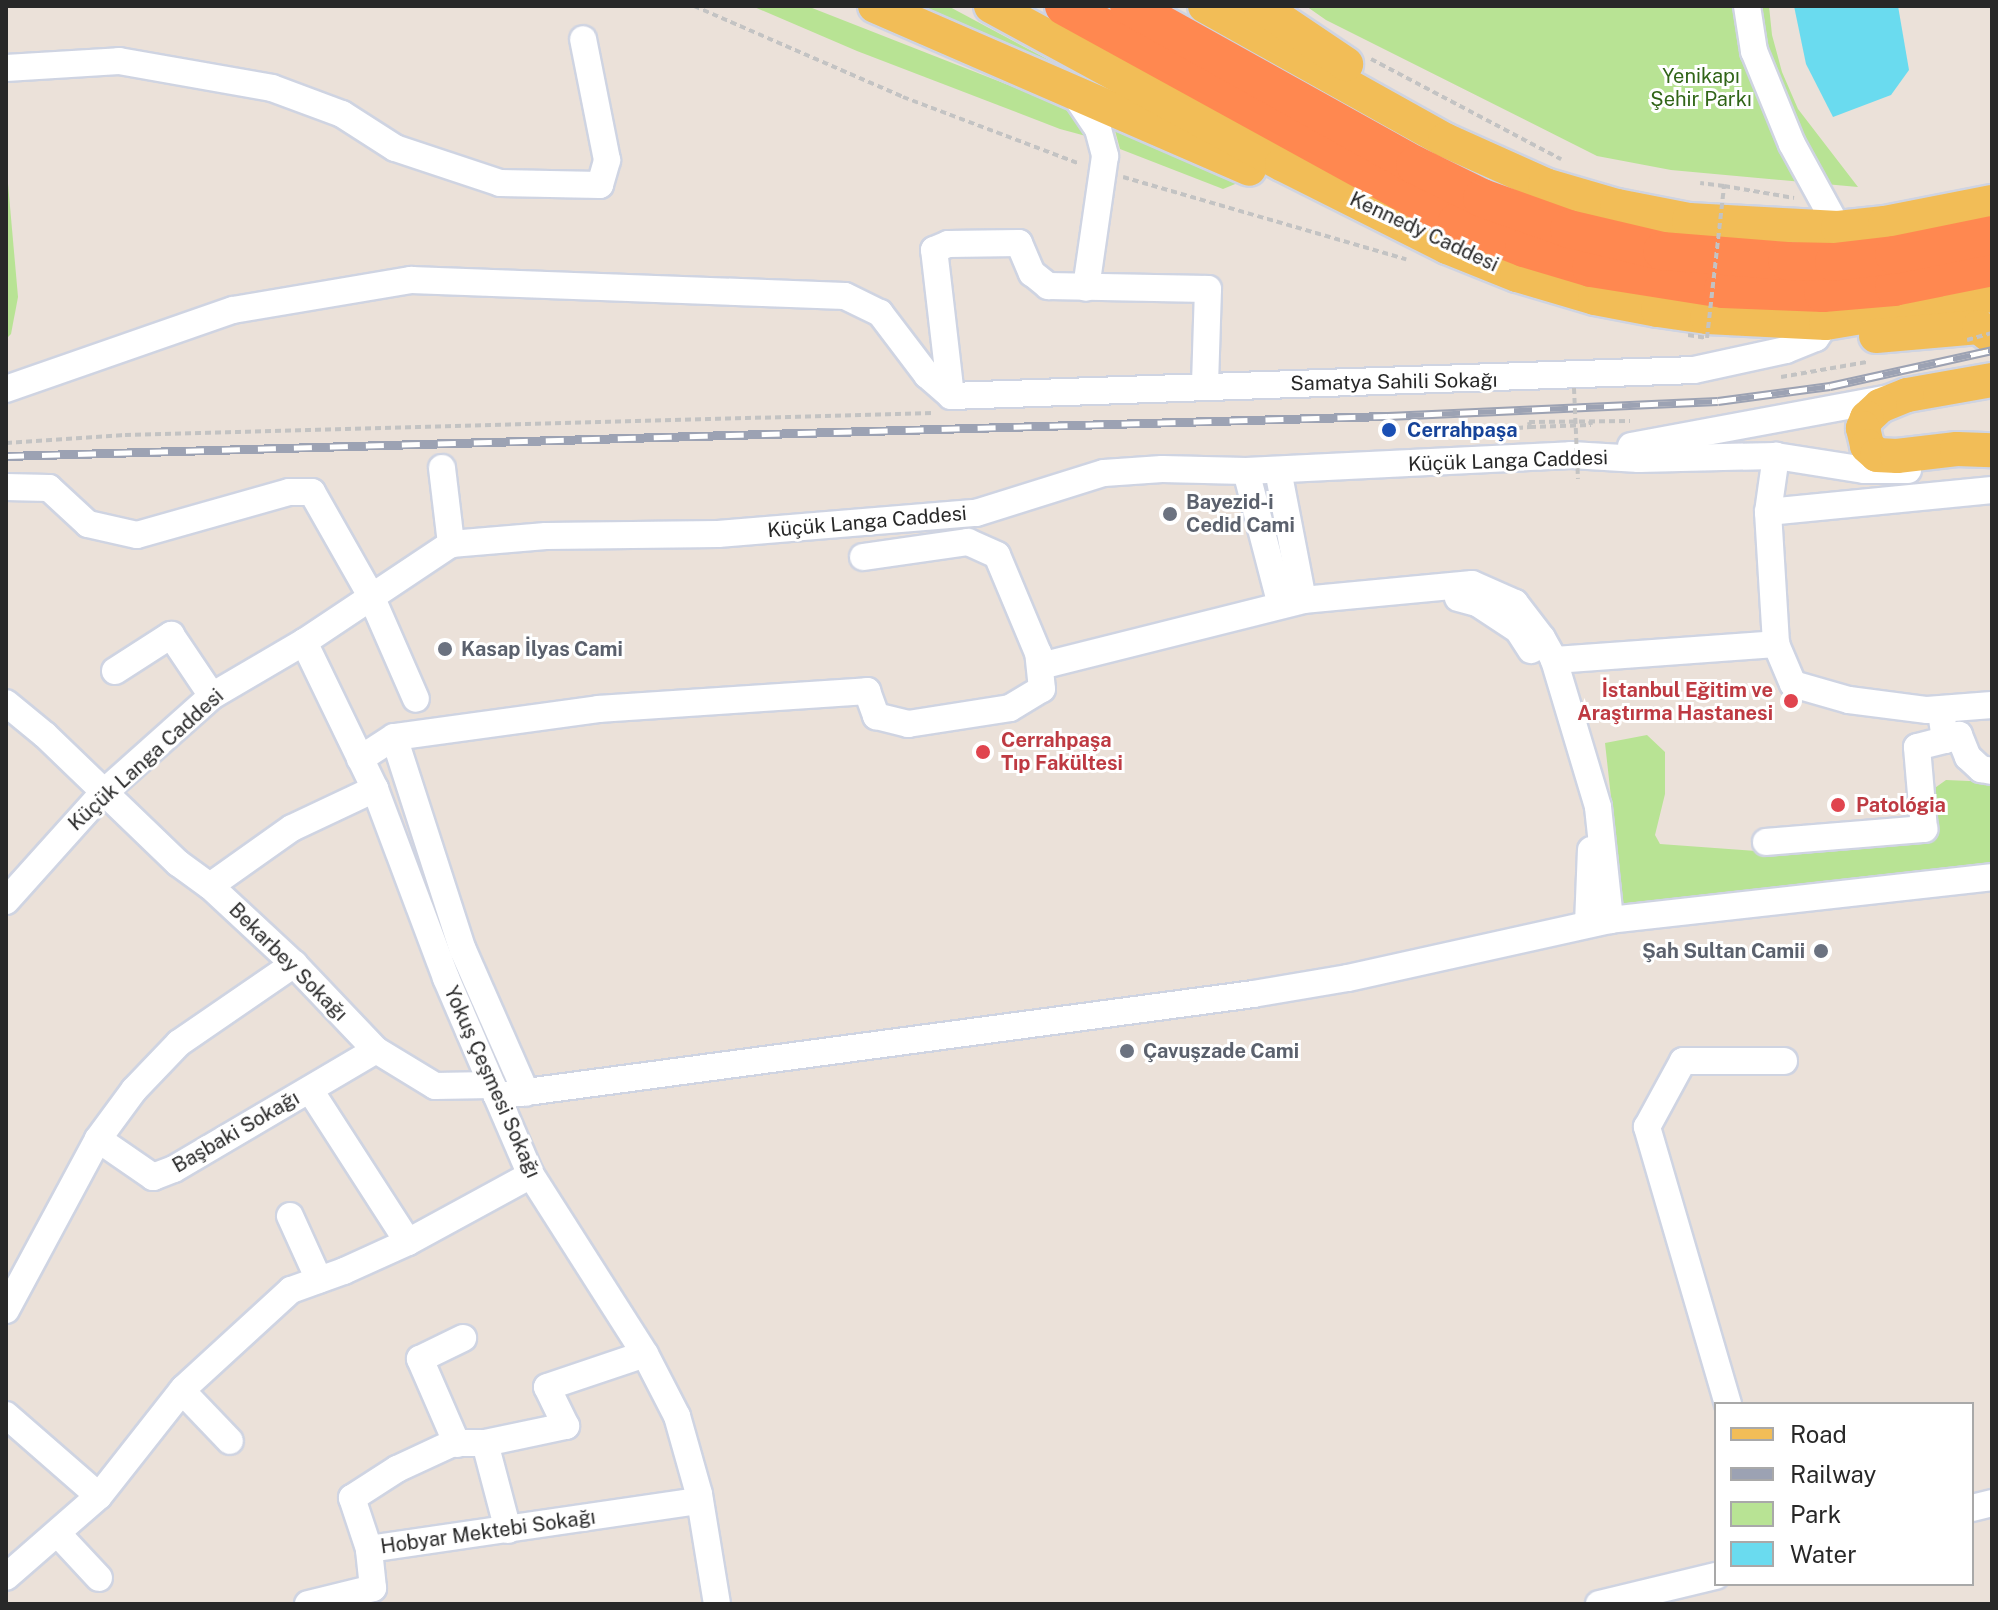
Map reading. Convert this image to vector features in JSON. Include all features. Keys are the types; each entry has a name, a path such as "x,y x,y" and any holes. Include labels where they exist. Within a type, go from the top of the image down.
{"highway":[{"path":"1064,6 1457,222 1524,248 1591,268 1723,289 1823,293 1894,287 1992,267"},
{"path":"1129,6 1415,165 1482,198 1569,229 1662,251 1834,262 1894,255 1992,235"}],"main road":[{"path":"875,6 1319,201 1447,247"},
{"name":"Kennedy Caddesi","path":"991,6 1179,111 1447,247 1517,275 1595,298 1707,317 1826,323 1992,295"},
{"path":"1205,6 1445,140 1545,185 1617,206 1689,220 1838,228 1885,223 1992,202"},
{"path":"1260,6 1408,107 1445,140"},
{"path":"1826,323 1872,336 1979,327 1986,342 1979,383 1907,395 1880,406 1867,418 1863,428 1867,446 1877,455 1897,456 1957,449 1992,452"}],"street":[{"path":"1747,6 1754,51 1792,144 1838,228"},
{"path":"6,68 119,61 272,88 342,114 395,148 500,183 600,185 607,160 583,39"},
{"path":"1075,95 1098,129 1105,156 1086,288"},
{"path":"951,396 934,250 948,244 1019,243 1032,273 1048,286 1208,289 1205,386"},
{"path":"6,389 233,310 411,280 845,296 880,313 927,375 951,396"},
{"name":"Samatya Sahili Sokağı","path":"951,396 1694,370 1786,350 1816,338 1826,323"},
{"path":"1574,467 1907,395"},
{"name":"Küçük Langa Caddesi","path":"6,901 103,793 212,696 304,642 451,544 546,536 718,534 976,513 1104,473 1162,469 1246,471 1574,467 1639,459 1776,456 1885,472 1933,467 1992,452"},
{"path":"1776,456 1768,512 1776,644 1793,684 1849,700 1941,710 1992,705"},
{"path":"1813,507 1818,462"},
{"path":"442,468 451,544"},
{"path":"1278,470 1292,603"},
{"path":"1246,471 1292,603"},
{"path":"6,487 49,488 88,524 137,535 289,492 312,492 371,596 416,699"},
{"path":"1768,512 1992,490"},
{"path":"360,759 394,737 598,709 867,691 876,716 908,724 1010,708 1042,689 1041,666 997,555 968,542 863,557"},
{"path":"1041,666 1292,603 1416,587 1472,584 1515,603 1542,638 1554,660 1598,807 1599,922"},
{"path":"1416,587 1477,603 1518,630 1543,669 1585,787 1599,922"},
{"path":"115,671 171,635 212,696"},
{"name":"Yokuş Çeşmesi Sokağı","path":"304,642 375,789 446,978 531,1175 645,1354 677,1416 700,1501 717,1604"},
{"path":"1554,660 1776,644"},
{"name":"Bekarbey Sokağı","path":"6,703 45,735 178,863 210,886 294,964 376,1050 435,1086 526,1093 1253,994 1348,978 1599,922 1992,877"},
{"path":"1941,710 1945,740"},
{"path":"1766,842 1924,829 1917,747 1959,735 1968,757 1981,769 1992,771"},
{"path":"394,737 463,950 526,1093"},
{"path":"210,886 292,828 375,789"},
{"path":"6,1310 15,1273 98,1139 134,1090 179,1043 294,964"},
{"name":"Başbaki Sokağı","path":"98,1139 153,1177 174,1169 376,1050"},
{"path":"1727,1402 1647,1127 1683,1061 1784,1061"},
{"path":"310,1090 408,1242"},
{"path":"6,1577 99,1496 182,1391 291,1290 408,1242 531,1175"},
{"path":"290,1216 319,1280"},
{"path":"457,1444 420,1359 463,1338"},
{"name":"Hobyar Mektebi Sokağı","path":"645,1354 547,1387 566,1426 485,1443 457,1444 397,1469 352,1498 369,1549 700,1501"},
{"path":"182,1391 230,1441"},
{"path":"6,1415 99,1496"},
{"path":"485,1443 508,1530"},
{"path":"58,1534 99,1578"},
{"path":"308,1604 373,1588 369,1549"},
{"path":"1599,1604 1663,1597 1714,1577"}],"path":[{"path":"694,6 903,97 1055,156 1414,261"},
{"path":"1365,56 1566,161"},
{"path":"1700,183 1787,195"},
{"path":"1688,335 1707,338 1724,186"},
{"path":"1720,196 1735,198"},
{"path":"1704,327 1718,329"},
{"path":"1574,388 1574,467"},
{"path":"1530,427 1591,425 1590,421"}],"green space":[{"path":"752,6 807,6 1067,108 1097,139 1060,129 857,51"},
{"path":"915,6 948,6 1105,90"},
{"name":"Yenikapı Şehir Parkı","path":"1306,6 1769,6 1772,35 1782,72 1798,109 1858,187 1671,170 1597,156 1326,20"},
{"path":"1114,127 1240,182 1223,189 1120,149"},
{"path":"6,161 18,297 11,334 6,339"},
{"path":"1647,735 1665,752 1665,794 1655,835 1660,844 1756,851 1926,837 1932,790 1946,780 1992,782 1992,863 1623,906 1605,743"}],"water":[{"path":"1794,6 1898,6 1909,70 1891,95 1833,117 1806,64"}],"railway":[{"path":"6,456 1388,416 1718,401 1830,386 1992,350"}],"place":[{"name":"Cerrahpaşa","path":"1389,430"},
{"name":"Bayezid-i Cedid Cami","path":"1170,514"},
{"name":"Kasap İlyas Cami","path":"445,649"},
{"name":"İstanbul Eğitim ve Araştırma Hastanesi","path":"1791,701"},
{"name":"Cerrahpaşa Tıp Fakültesi","path":"983,752"},
{"name":"Patológia","path":"1838,805"},
{"name":"Şah Sultan Camii","path":"1821,951"},
{"name":"Çavuşzade Cami","path":"1127,1051"}]}
